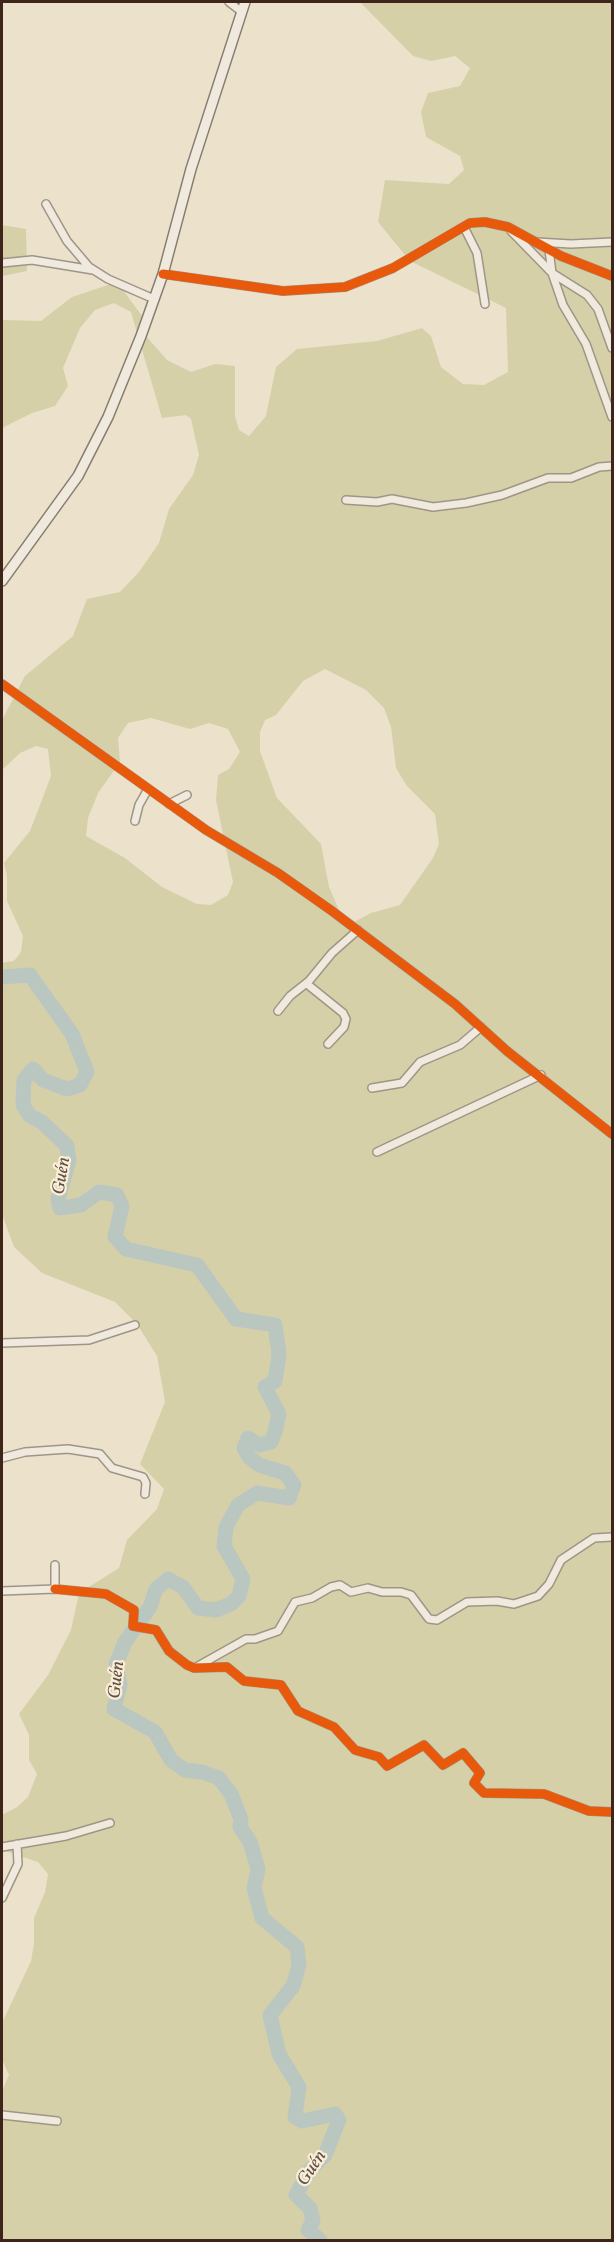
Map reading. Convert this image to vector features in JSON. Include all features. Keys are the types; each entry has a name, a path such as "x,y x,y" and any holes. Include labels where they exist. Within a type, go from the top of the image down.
{"main road":[{"path":"2,581 78,476 108,417 163,274 191,169 245,2"}],"street":[{"path":"229,2 242,12"},
{"path":"46,204 75,252 93,270"},
{"path":"163,274 283,291 345,287 393,268 470,223 485,222 507,227 549,250 612,276"},
{"path":"464,227 477,253 485,304"},
{"path":"507,227 552,273 587,295 598,309 612,348"},
{"path":"535,242 571,244 612,242"},
{"path":"549,250 552,273 563,305 586,344 612,417"},
{"path":"2,263 32,260 93,270 154,299"},
{"path":"346,500 376,502 392,499 433,507 466,503 502,495 548,478 571,478 599,467 612,466"},
{"path":"2,684 206,830 278,873 358,930 455,1004 507,1051 541,1075 612,1134"},
{"path":"135,821 139,805 148,789"},
{"path":"170,804 187,795"},
{"path":"278,1011 290,996 307,984 332,953 358,930"},
{"path":"307,984 345,1016 344,1027 328,1044"},
{"path":"372,1088 402,1083 420,1062 460,1045 481,1027"},
{"path":"377,1152 541,1075"},
{"path":"2,1343 89,1340 135,1325"},
{"path":"2,1458 25,1452 68,1449 100,1454 112,1467 143,1477 146,1483 145,1494"},
{"path":"195,1668 246,1639 255,1639 278,1631 296,1602 312,1598 331,1587 340,1585 351,1592 368,1588 411,1595 429,1619 437,1620 467,1602 497,1601 514,1604 538,1596 549,1584 561,1560 594,1538 612,1537"},
{"path":"55,1566 55,1589"},
{"path":"2,1591 55,1589 106,1594 134,1610 133,1626 156,1630 176,1660 195,1668 227,1667 244,1681 280,1685 298,1711 334,1727 355,1750 379,1757 387,1766 424,1745 443,1765 463,1753 480,1773 474,1784 484,1793 544,1794 589,1811 612,1812"},
{"path":"2,1847 66,1836 110,1822"},
{"path":"2,1899 18,1864 17,1844"},
{"path":"2,2115 57,2121"}],"shaded area":[{"path":"360,2 612,2 612,2240 2,2240 2,2091 9,2075 2,2059 2,2023 31,1961 34,1918 45,1892 48,1874 38,1862 2,1850 2,1815 17,1807 28,1797 37,1774 29,1760 29,1735 19,1714 48,1675 71,1630 79,1593 119,1568 127,1540 157,1509 164,1489 140,1464 165,1402 157,1356 137,1324 115,1302 42,1273 14,1247 2,1214 2,963 14,961 21,952 23,936 7,901 7,875 4,863 30,831 51,776 48,749 36,746 20,753 2,770 2,720 25,676 73,636 87,599 120,592 139,572 159,543 169,509 193,475 199,455 191,419 186,415 162,418 131,312 114,303 95,310 80,328 63,368 68,386 55,406 32,413 2,428 2,320 41,321 72,297 117,282 142,316 146,336 167,360 191,372 215,364 235,366 235,416 239,430 249,436 266,416 276,367 297,349 377,341 422,328 431,336 441,367 463,384 484,385 508,372 506,308 410,261 378,222 385,180 449,184 464,170 460,156 426,137 421,112 428,93 460,86 470,68 455,56 431,61 413,56","holes":["325,669 366,690 384,708 391,727 396,768 407,786 435,814 439,844 433,858 400,905 371,913 354,922 339,910 329,887 321,844 277,798 260,751 260,732 265,720 276,715 303,681","151,718 190,729 209,723 228,729 240,752 229,769 218,775 216,800 233,882 228,895 211,905 197,904 162,887 125,858 86,836 88,818 98,793 120,762 118,738 128,723"]},
{"path":"2,225 26,229 27,271 2,276"}],"waterway":[{"name":"Guén","path":"2,977 30,975 72,1034 87,1072 80,1085 67,1089 43,1080 33,1069 24,1080 23,1105 30,1116 42,1122 67,1146 69,1160 58,1199 60,1208 81,1205 99,1192 117,1195 122,1206 115,1237 126,1249 197,1265 236,1319 275,1325 279,1355 275,1381 265,1387 279,1414 275,1432 271,1442 259,1445 248,1438 244,1448 249,1457 259,1465 285,1473 294,1485 289,1498 257,1493 238,1505 226,1527 224,1546 243,1579 239,1596 231,1604 216,1610 198,1608 183,1587 168,1579 156,1589 150,1607 125,1642 116,1664 120,1685 114,1709 155,1732 171,1760 185,1770 202,1772 219,1778 231,1794 241,1819 240,1827 250,1842 258,1869 254,1888 262,1918 297,1947 299,1965 293,1986 270,2015 279,2054 299,2087 295,2117 302,2121 335,2114 339,2120 325,2155 309,2171 296,2195 310,2208 313,2221 308,2230 320,2240"}],"cycle path":[{"path":"163,274 283,291 345,287 393,268 470,223 485,222 508,227 561,256 612,276"},
{"path":"2,684 206,830 278,873 332,911 455,1004 507,1051 612,1134"},
{"path":"55,1589 106,1594 134,1610 133,1626 156,1630 169,1651 194,1668 227,1667 244,1681 281,1685 298,1711 334,1727 355,1750 379,1757 387,1766 424,1745 443,1765 463,1753 480,1773 474,1783 484,1793 544,1794 589,1811 612,1812"}]}
